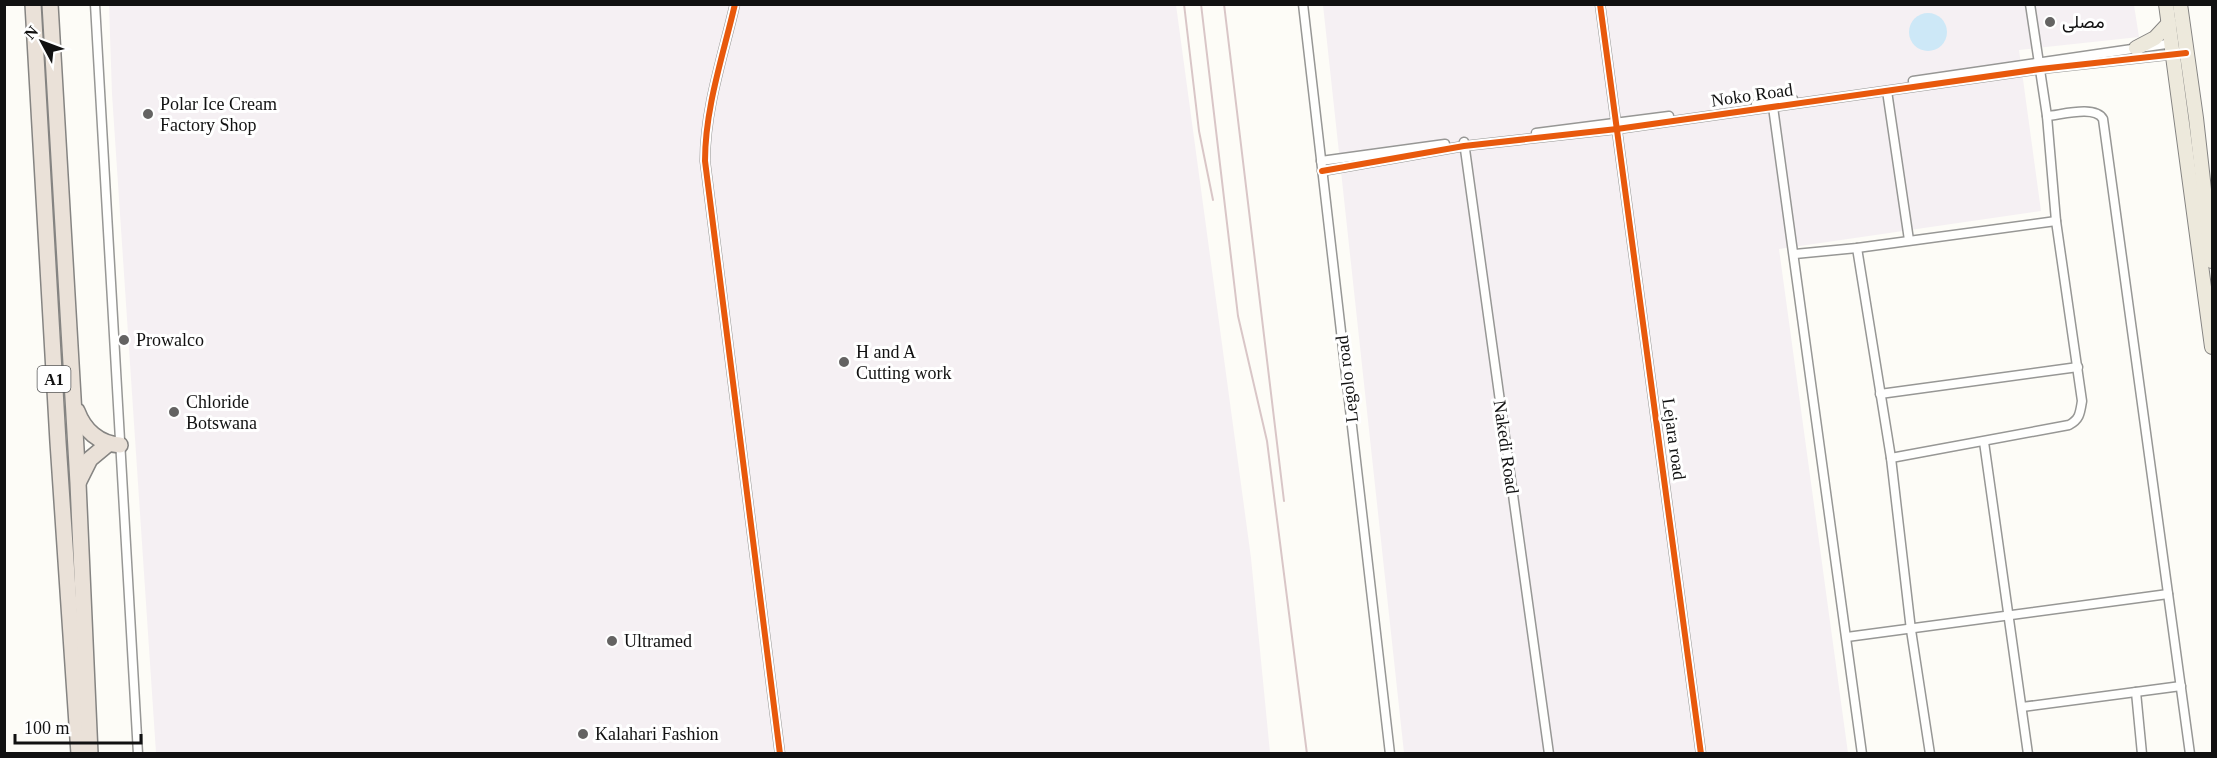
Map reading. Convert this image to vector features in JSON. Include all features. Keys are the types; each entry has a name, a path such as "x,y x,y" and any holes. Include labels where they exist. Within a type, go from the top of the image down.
{"highway":[{"name":"A1","path":"33,4 57,430 79,753"},
{"name":"A1","path":"50,4 78,483 90,753"},
{"path":"72,387 81,421 92,434 114,444"},
{"path":"78,483 85,465 98,452 114,444"}],"main road":[{"path":"2166,4 2169,23 2179,48 2196,118 2212,261"},
{"path":"2180,4 2179,48 2212,347"},
{"path":"2136,48 2155,38 2169,23"}],"street":[{"path":"95,4 114,444 138,753"},
{"path":"735,4 708,118 705,161 780,753"},
{"name":"Legolo road","path":"1303,4 1390,753"},
{"name":"Lejara road","path":"1600,4 1701,753"},
{"path":"1891,458 1984,442 2069,425 2077,421 2082,402 2056,221 2047,116 2030,4"},
{"path":"1617,126 2039,65 2136,48 2179,48"},
{"name":"Noko Road","path":"1322,166 1464,144 1773,107 1887,91 2039,65 2179,48"},
{"path":"1887,91 1909,240"},
{"path":"1773,107 1862,753"},
{"path":"2047,116 2092,111 2100,114 2103,119 2190,753"},
{"name":"Nakedi Road","path":"1464,144 1549,753"},
{"path":"1795,254 1857,248 2056,221"},
{"path":"1857,248 1891,458 1911,630 1929,753"},
{"path":"1880,394 2078,368"},
{"path":"1984,442 2028,753"},
{"path":"1847,638 2168,594"},
{"path":"2022,707 2181,686"},
{"path":"2136,692 2142,753"}],"shaded area":[{"path":"109,5 1176,5 1251,558 1270,753 156,753 112,94"},
{"path":"1323,5 2134,5 2139,37 2019,50 2041,211 1779,249 1848,753 1404,753"}],"water":[{"path":"1928,13 1935,14 1941,19 1946,25 1946,39 1941,45 1935,50 1928,51 1921,50 1915,45 1910,39 1909,32 1910,25 1915,19 1921,14"}],"railway":[{"path":"1184,4 1199,131 1213,200"},
{"path":"1201,4 1238,316 1267,441 1307,754"},
{"path":"1224,4 1284,501"}],"cycle path":[{"path":"735,4 711,102 705,161 780,754"},
{"path":"1600,4 1701,754"},
{"path":"1322,171 1464,146 1617,129 2040,69 2186,53"}],"place":[{"name":"مصلى","path":"2050,22"},
{"name":"Polar Ice Cream Factory Shop","path":"148,114"},
{"name":"Prowalco","path":"124,340"},
{"name":"H and A Cutting work","path":"844,362"},
{"name":"Chloride Botswana","path":"174,412"},
{"name":"Ultramed","path":"612,641"},
{"name":"Kalahari Fashion","path":"583,734"}]}
